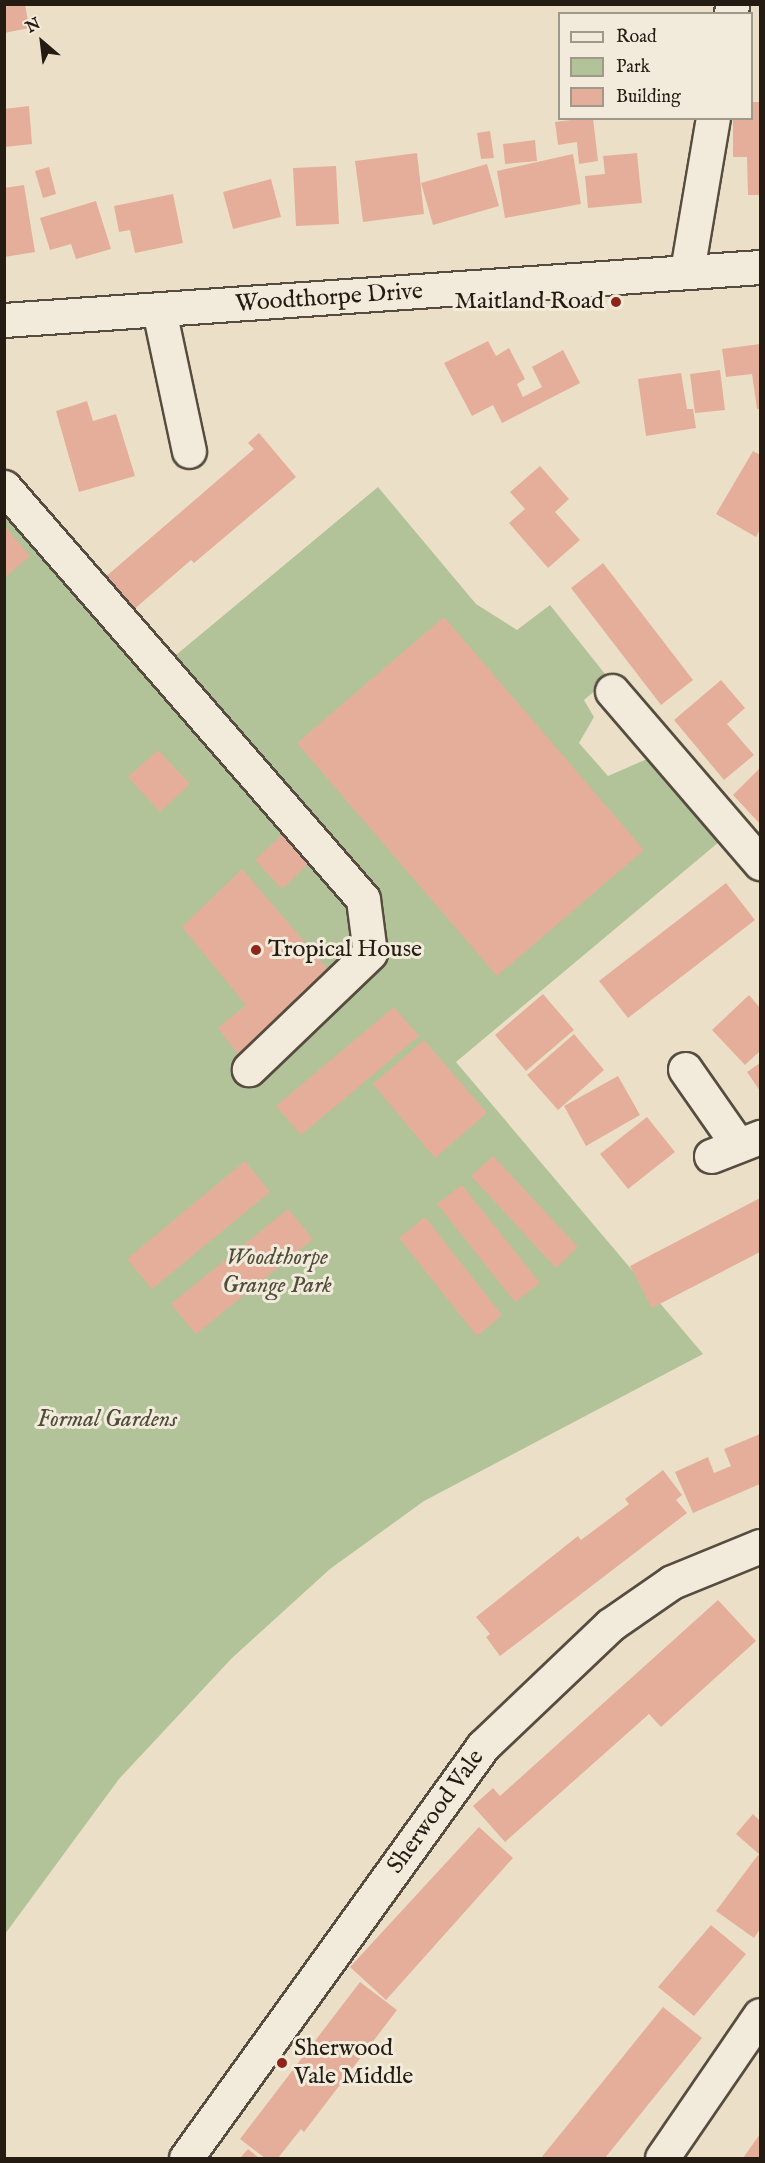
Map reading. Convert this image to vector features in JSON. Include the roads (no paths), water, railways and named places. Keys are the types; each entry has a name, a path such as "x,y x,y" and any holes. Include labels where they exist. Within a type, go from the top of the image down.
{"street":[{"path":"687,271 713,120"},
{"name":"Woodthorpe Drive","path":"4,320 760,267"},
{"path":"159,310 190,450"},
{"path":"4,488 363,898 370,953 249,1069"},
{"path":"612,691 760,863"},
{"path":"685,1069 736,1146"},
{"name":"Sherwood Vale","path":"186,2158 483,1746 610,1625 672,1582 760,1546"},
{"path":"662,2158 760,2015"}],"place":[{"name":"Maitland Road","path":"616,302"},
{"name":"Tropical House","path":"256,950"},
{"name":"Sherwood Vale Middle","path":"282,2063"}],"park label":[{"name":"Woodthorpe Grange Park","path":"277,1272"},
{"name":"Formal Gardens","path":"107,1420"}]}
